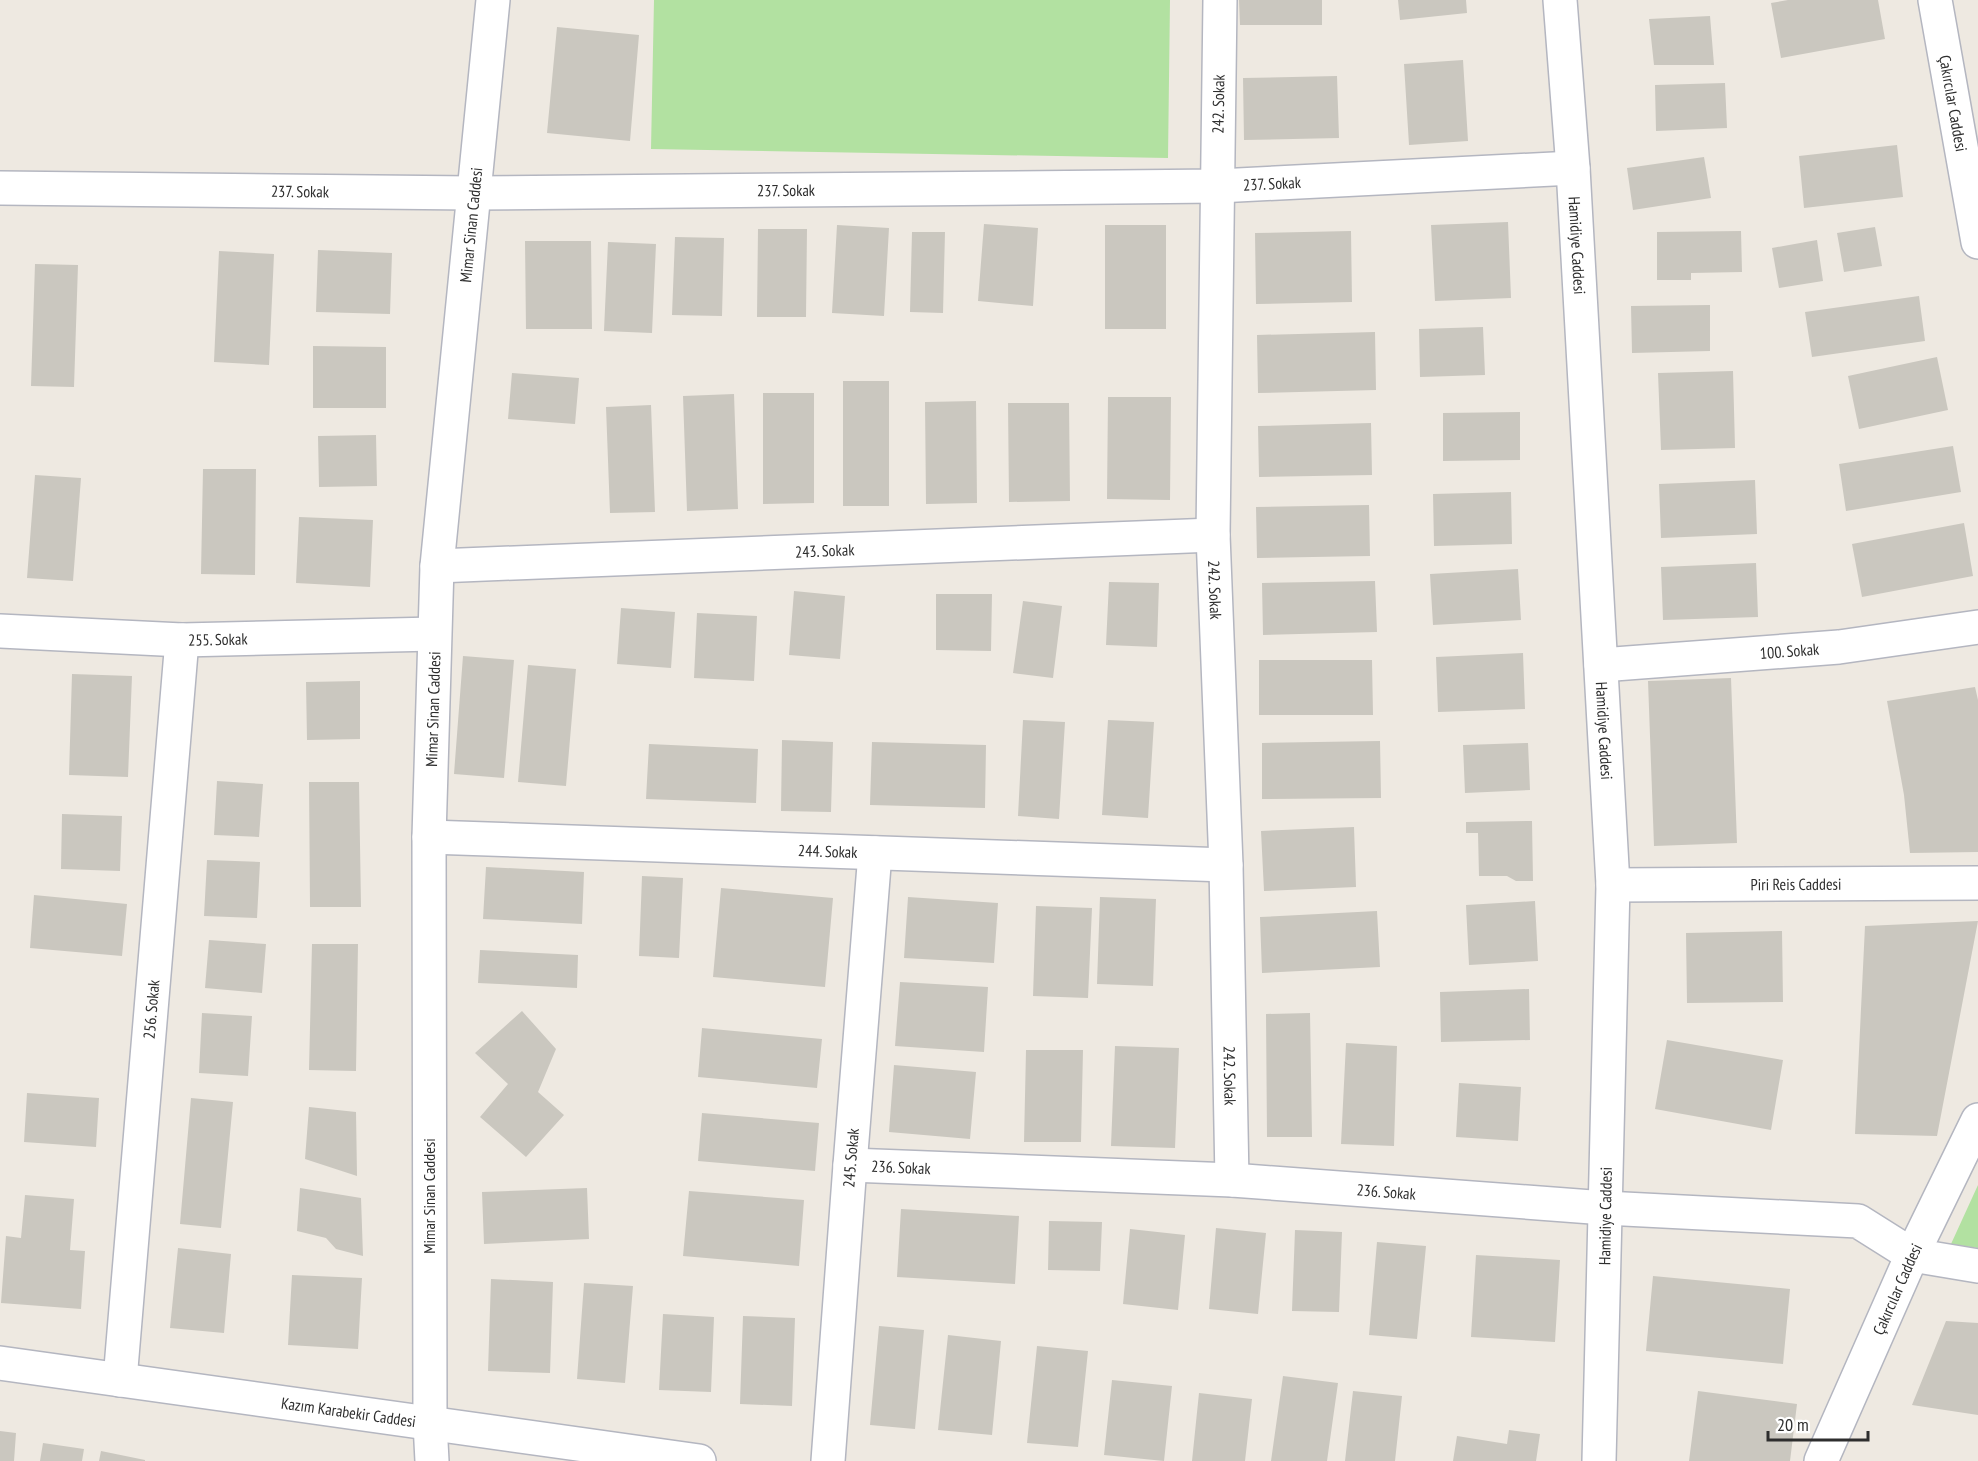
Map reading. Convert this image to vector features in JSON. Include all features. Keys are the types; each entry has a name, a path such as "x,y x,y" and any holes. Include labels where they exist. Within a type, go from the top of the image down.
{"street":[{"name":"Mimar Sinan Caddesi","path":"432,1461 430,1423 429,837 434,634 437,566 472,193 493,0"},
{"name":"242. Sokak","path":"1220,0 1213,535 1226,866 1232,1180"},
{"name":"Hamidiye Caddesi","path":"1560,0 1573,168 1613,885 1599,1461"},
{"name":"Çakırcılar Caddesi","path":"1935,0 1968,121 1978,242"},
{"name":"237. Sokak","path":"0,188 472,193 1218,186 1573,168"},
{"name":"243. Sokak","path":"437,566 1213,535"},
{"name":"100. Sokak","path":"1601,665 1839,646 1978,627"},
{"name":"255. Sokak","path":"0,631 182,640 434,634"},
{"name":"256. Sokak","path":"120,1380 182,640"},
{"name":"244. Sokak","path":"429,837 1226,866"},
{"name":"245. Sokak","path":"828,1461 875,853"},
{"name":"Piri Reis Caddesi","path":"1613,885 1978,883"},
{"name":"Çakırcılar Caddesi","path":"1821,1461 1912,1255 1978,1120"},
{"name":"236. Sokak","path":"850,1165 1232,1180 1605,1208 1858,1221 1912,1255"},
{"path":"1912,1255 1978,1266"},
{"name":"Kazım Karabekir Caddesi","path":"0,1363 699,1461"}],"green space":[{"path":"654,0 1170,0 1168,158 651,149"},
{"path":"1978,1185 1978,1248 1951,1244"}],"building":[{"path":"1239,0 1322,0 1322,25 1240,25"},
{"path":"1398,0 1466,0 1467,13 1400,20"},
{"path":"1788,0 1878,0 1885,39 1781,58 1771,3"},
{"path":"1710,16 1714,65 1654,65 1649,19"},
{"path":"557,27 639,35 630,141 547,133"},
{"path":"1463,60 1468,141 1409,145 1404,64"},
{"path":"1337,76 1339,138 1244,140 1243,78"},
{"path":"1725,83 1727,128 1656,131 1655,85"},
{"path":"1897,145 1903,197 1804,208 1799,156"},
{"path":"1704,157 1711,198 1633,210 1627,168"},
{"path":"1508,222 1511,298 1435,301 1431,225"},
{"path":"984,224 1038,228 1033,306 978,301"},
{"path":"837,225 889,228 884,316 832,313"},
{"path":"1105,225 1166,225 1166,329 1105,329"},
{"path":"1875,227 1882,266 1844,272 1837,233"},
{"path":"758,229 807,229 806,317 757,317"},
{"path":"1351,231 1352,302 1256,304 1255,233"},
{"path":"1741,231 1742,272 1691,273 1691,280 1657,280 1657,232"},
{"path":"912,232 945,232 943,313 910,312"},
{"path":"675,237 724,238 722,316 672,315"},
{"path":"1817,240 1823,281 1779,288 1772,248"},
{"path":"525,241 591,241 592,329 526,329"},
{"path":"608,242 656,244 652,333 604,331"},
{"path":"318,250 392,253 390,314 316,312"},
{"path":"219,251 274,254 269,365 214,362"},
{"path":"35,264 78,265 74,387 31,386"},
{"path":"1919,296 1925,341 1812,357 1805,312"},
{"path":"1710,305 1710,351 1632,353 1631,306"},
{"path":"1483,327 1485,375 1420,377 1419,329"},
{"path":"1375,332 1376,390 1258,393 1257,335"},
{"path":"313,346 386,347 386,408 313,408"},
{"path":"1937,357 1948,410 1859,429 1848,376"},
{"path":"1733,371 1735,448 1661,450 1658,373"},
{"path":"512,373 579,378 575,424 508,419"},
{"path":"843,381 889,381 889,506 843,506"},
{"path":"763,393 814,393 814,503 763,504"},
{"path":"734,394 738,509 687,511 683,396"},
{"path":"1108,397 1171,397 1170,500 1107,499"},
{"path":"976,401 977,503 926,504 925,402"},
{"path":"1008,403 1069,403 1070,501 1009,502"},
{"path":"651,405 655,512 610,513 606,407"},
{"path":"1520,412 1520,460 1443,461 1443,413"},
{"path":"1371,423 1372,475 1259,477 1258,426"},
{"path":"376,435 377,486 319,487 318,436"},
{"path":"1953,446 1961,492 1846,511 1839,464"},
{"path":"203,469 256,469 255,575 201,574"},
{"path":"35,475 81,478 73,581 27,578"},
{"path":"1755,480 1757,534 1661,538 1659,484"},
{"path":"1511,492 1512,544 1434,546 1433,494"},
{"path":"1369,505 1370,556 1257,558 1256,507"},
{"path":"299,517 373,520 370,587 296,583"},
{"path":"1964,523 1973,576 1862,597 1852,544"},
{"path":"1756,563 1758,617 1663,620 1661,567"},
{"path":"1518,569 1521,620 1433,625 1430,574"},
{"path":"1375,581 1377,632 1263,635 1262,583"},
{"path":"1109,582 1159,583 1157,647 1106,645"},
{"path":"794,591 845,596 840,659 789,655"},
{"path":"936,594 992,594 991,651 936,650"},
{"path":"1023,601 1062,606 1053,678 1013,673"},
{"path":"621,608 675,612 671,668 617,664"},
{"path":"697,613 757,616 754,681 694,678"},
{"path":"1523,653 1525,709 1438,712 1436,657"},
{"path":"463,656 514,660 504,778 454,774"},
{"path":"1259,660 1372,660 1373,715 1259,715"},
{"path":"528,665 576,669 566,786 518,782"},
{"path":"72,674 132,676 128,777 69,775"},
{"path":"1731,678 1737,843 1654,846 1648,681"},
{"path":"360,681 360,739 307,740 306,682"},
{"path":"1975,687 1978,700 1978,852 1910,853 1904,795 1887,701"},
{"path":"1023,720 1065,722 1059,819 1018,816"},
{"path":"1108,720 1154,722 1148,818 1102,815"},
{"path":"782,740 833,742 831,812 781,811"},
{"path":"1380,741 1381,798 1262,799 1262,743"},
{"path":"872,742 986,745 985,808 870,805"},
{"path":"1528,743 1530,790 1465,793 1463,745"},
{"path":"649,744 758,749 756,803 646,799"},
{"path":"217,781 263,784 259,837 214,835"},
{"path":"309,782 359,782 361,907 310,907"},
{"path":"62,814 122,816 120,871 61,869"},
{"path":"1532,821 1533,881 1516,881 1507,876 1479,876 1478,833 1466,833 1466,822"},
{"path":"1354,827 1356,887 1264,891 1261,831"},
{"path":"207,860 260,862 257,918 204,916"},
{"path":"486,867 584,872 582,924 483,919"},
{"path":"642,876 683,878 679,958 639,956"},
{"path":"721,888 833,898 825,987 713,977"},
{"path":"34,895 127,904 122,956 30,948"},
{"path":"908,897 998,903 994,963 904,958"},
{"path":"1100,897 1156,899 1153,986 1097,984"},
{"path":"1535,901 1538,961 1469,965 1466,905"},
{"path":"1036,906 1092,908 1088,998 1033,996"},
{"path":"1377,911 1380,967 1262,973 1260,917"},
{"path":"1978,921 1937,1136 1855,1134 1865,926"},
{"path":"1782,931 1783,1002 1687,1003 1686,933"},
{"path":"209,940 266,944 262,993 205,988"},
{"path":"312,944 358,944 356,1071 309,1070"},
{"path":"480,950 578,955 577,988 478,983"},
{"path":"900,982 988,987 984,1052 895,1046"},
{"path":"1529,989 1530,1040 1441,1042 1440,992"},
{"path":"522,1011 556,1049 538,1092 564,1115 526,1157 480,1117 508,1084 475,1053"},
{"path":"202,1013 252,1016 248,1076 199,1073"},
{"path":"1310,1013 1312,1137 1267,1137 1266,1014"},
{"path":"702,1028 822,1039 817,1088 698,1077"},
{"path":"1667,1040 1783,1060 1771,1130 1655,1109"},
{"path":"1346,1043 1397,1046 1394,1146 1341,1144"},
{"path":"1115,1046 1179,1048 1175,1148 1111,1146"},
{"path":"1026,1050 1083,1050 1081,1142 1024,1142"},
{"path":"894,1065 976,1072 970,1139 889,1132"},
{"path":"1459,1083 1521,1087 1518,1141 1456,1137"},
{"path":"27,1093 99,1098 96,1147 24,1142"},
{"path":"191,1098 233,1102 221,1228 180,1224"},
{"path":"309,1107 356,1112 357,1176 305,1159"},
{"path":"702,1113 819,1123 815,1171 698,1161"},
{"path":"300,1188 361,1198 363,1256 336,1249 326,1238 297,1231"},
{"path":"587,1188 589,1239 484,1244 482,1192"},
{"path":"689,1191 804,1200 799,1266 683,1256"},
{"path":"25,1195 74,1199 70,1250 85,1251 81,1309 1,1303 6,1236 21,1238"},
{"path":"901,1209 1019,1216 1015,1284 897,1277"},
{"path":"1049,1221 1102,1222 1100,1271 1048,1270"},
{"path":"1216,1228 1266,1233 1258,1314 1209,1309"},
{"path":"1130,1229 1185,1235 1178,1310 1123,1304"},
{"path":"1295,1230 1342,1232 1339,1312 1292,1311"},
{"path":"1377,1242 1426,1246 1417,1339 1369,1335"},
{"path":"178,1248 231,1254 224,1333 170,1328"},
{"path":"1476,1255 1560,1260 1555,1342 1471,1337"},
{"path":"292,1275 362,1278 358,1349 288,1345"},
{"path":"1653,1276 1790,1289 1783,1364 1646,1351"},
{"path":"491,1279 553,1282 550,1373 488,1371"},
{"path":"584,1283 633,1286 625,1383 577,1379"},
{"path":"663,1314 714,1317 711,1392 659,1390"},
{"path":"743,1316 795,1318 792,1406 740,1404"},
{"path":"1946,1321 1978,1323 1978,1415 1912,1405"},
{"path":"879,1326 924,1330 915,1429 870,1425"},
{"path":"948,1335 1001,1341 992,1435 938,1430"},
{"path":"1037,1346 1088,1351 1078,1447 1027,1443"},
{"path":"1283,1376 1338,1383 1327,1461 1271,1461"},
{"path":"1112,1380 1172,1386 1164,1461 1104,1455"},
{"path":"1353,1391 1402,1396 1395,1461 1345,1461"},
{"path":"1698,1391 1797,1404 1790,1461 1689,1461"},
{"path":"1199,1393 1252,1399 1245,1461 1192,1461"},
{"path":"1509,1430 1540,1434 1536,1461 1453,1461 1457,1436 1507,1444"},
{"path":"0,1431 16,1433 14,1461 0,1461"},
{"path":"43,1443 84,1449 82,1461 40,1461"},
{"path":"101,1451 145,1460 145,1461 99,1461"}]}
